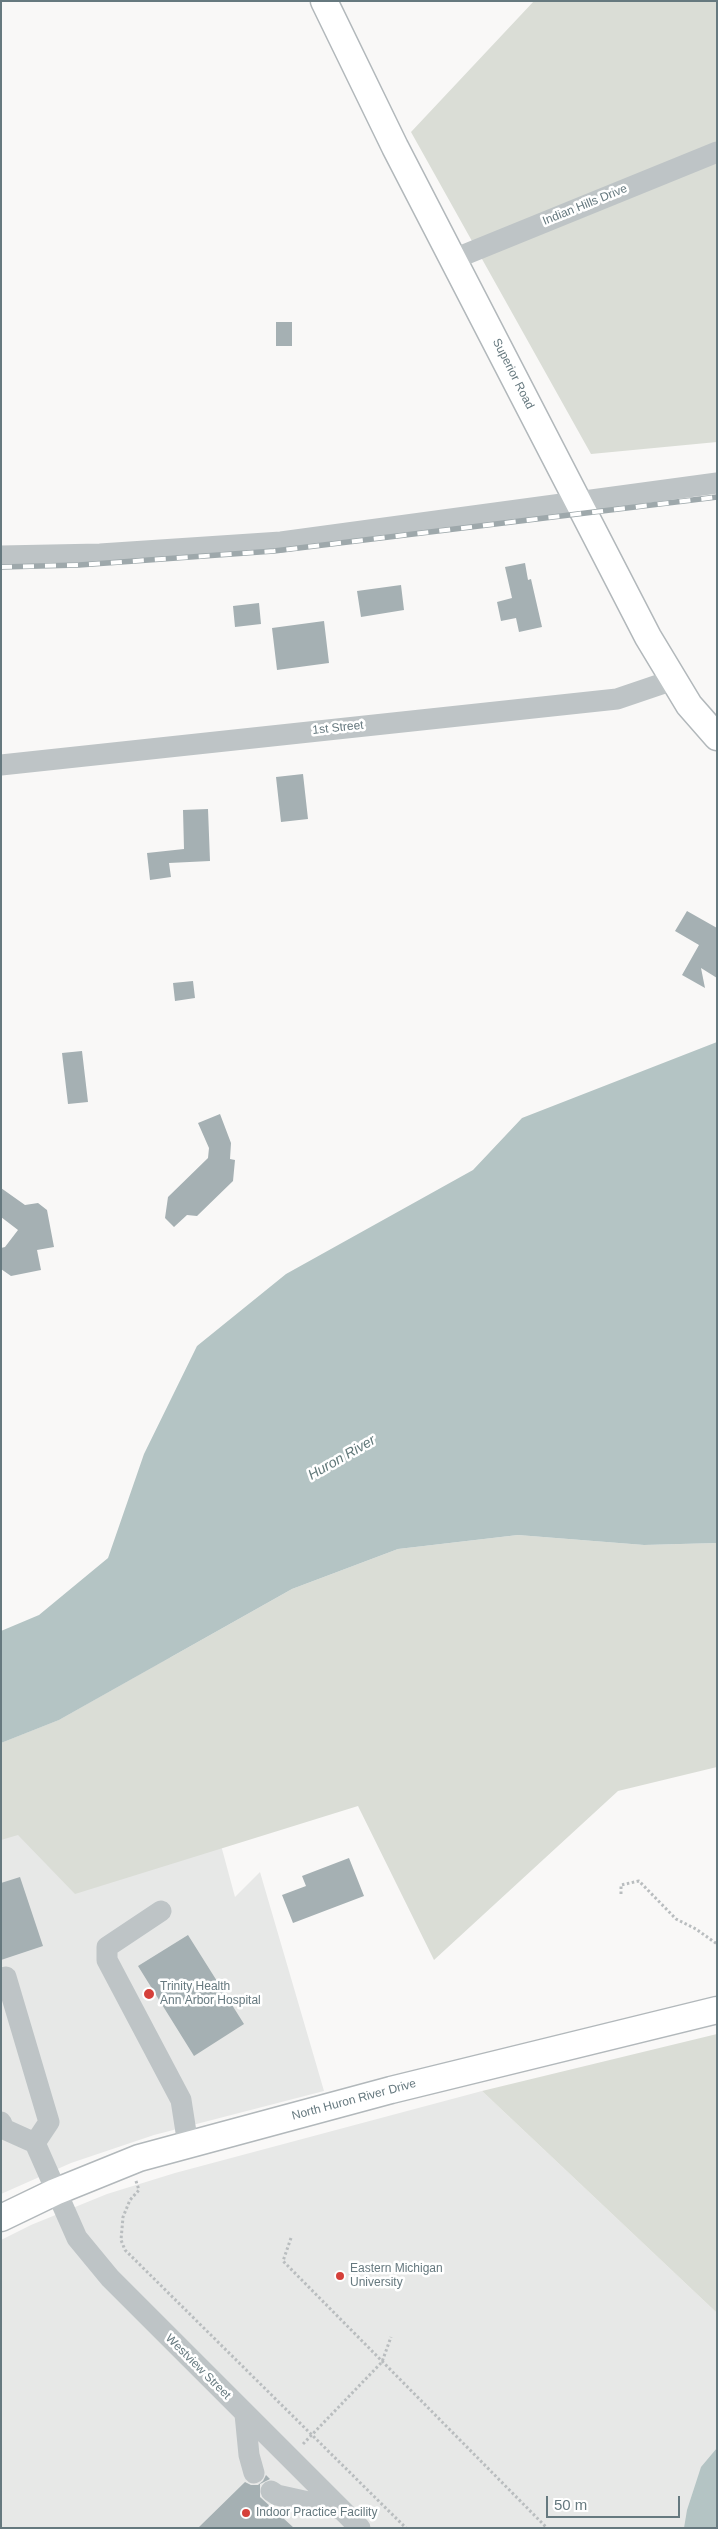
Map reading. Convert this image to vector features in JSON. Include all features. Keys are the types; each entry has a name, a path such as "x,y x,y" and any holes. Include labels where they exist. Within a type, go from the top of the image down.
{"main road":[{"name":"Superior Road","path":"324,1 395,147 579,501 634,612 689,705 717,737"},
{"name":"North Huron River Drive","path":"1,2218 55,2192 130,2161 391,2090 717,2010"}],"street":[{"name":"Indian Hills Drive","path":"454,259 717,152"},
{"path":"1,556 100,554 281,542 717,483"},
{"name":"1st Street","path":"1,765 618,698 673,680"},
{"path":"161,1911 107,1947 107,1960 181,2100 188,2145"},
{"path":"1,1978 6,1977 49,2122 35,2142 4,2129 1,2122"},
{"name":"Westview Street","path":"35,2142 55,2192 77,2238 110,2278 360,2528"},
{"path":"245,2414 249,2455 254,2474"},
{"path":"271,2491 277,2495 340,2508"}],"path":[{"path":"621,1894 621,1885 639,1881 676,1919 696,1929 717,1944"},
{"path":"130,2161 139,2190 130,2200 123,2217 121,2240 125,2250 406,2528"},
{"path":"291,2238 283,2261 547,2528"},
{"path":"313,2434 382,2362 391,2337"}],"shaded area":[{"path":"534,1 717,1 717,442 591,454 411,132"},
{"path":"518,1535 644,1545 717,1543 717,1767 618,1791 434,1960 358,1806 75,1894 18,1835 1,1840 1,1743 59,1720 292,1589 398,1549"},
{"name":"Trinity Health Ann Arbor Hospital","path":"170,1657 235,1897 260,1872 324,2091 154,2135 71,2163 1,2194 1,1743 59,1720"},
{"path":"717,2034 717,2313 482,2091"},
{"name":"Eastern Michigan University","path":"482,2091 717,2313 717,2528 1,2528 1,2240 31,2225 107,2194 175,2173"}],"water":[{"name":"Huron River","path":"717,1042 717,1543 644,1545 518,1535 398,1549 292,1589 59,1720 1,1743 1,1631 39,1615 108,1558 144,1454 197,1346 286,1274 473,1170 522,1118"},
{"path":"717,2448 717,2528 684,2528 687,2510 701,2467"}],"building":[{"path":"276,322 292,322 292,346 276,346"},
{"path":"525,563 528,580 531,579 542,627 519,632 516,618 501,621 497,602 512,598 505,567"},
{"path":"401,585 404,610 361,617 357,591"},
{"path":"259,603 261,624 235,627 233,606"},
{"path":"324,621 329,663 277,670 272,628"},
{"path":"303,774 308,819 281,822 276,777"},
{"path":"208,809 210,861 169,863 171,877 150,880 147,853 184,849 183,810"},
{"path":"687,911 717,928 717,978 701,968 705,988 682,975 699,945 675,931"},
{"path":"193,981 195,998 175,1001 173,983"},
{"path":"82,1051 88,1102 68,1104 62,1053"},
{"path":"220,1114 231,1143 230,1159 235,1160 233,1181 197,1216 187,1215 174,1227 165,1218 168,1197 208,1158 209,1148 198,1123"},
{"path":"1,1188 25,1205 38,1203 47,1210 54,1247 37,1250 41,1270 11,1276 1,1269 1,1248 5,1247 18,1230 1,1217"},
{"path":"349,1858 364,1896 293,1923 282,1895 306,1886 302,1876"},
{"path":"20,1877 43,1946 1,1960 1,1883"},
{"path":"188,1935 244,2024 194,2056 138,1966"},
{"name":"Indoor Practice Facility","path":"266,2475 270,2479 260,2484 260,2497 294,2528 198,2528 245,2482 251,2485 258,2485"}],"railway":[{"path":"1,567 79,565 274,551 717,497"}],"place":[{"name":"Trinity Health Ann Arbor Hospital","path":"149,1994"},
{"name":"Eastern Michigan University","path":"340,2276"},
{"name":"Indoor Practice Facility","path":"246,2513"}]}
